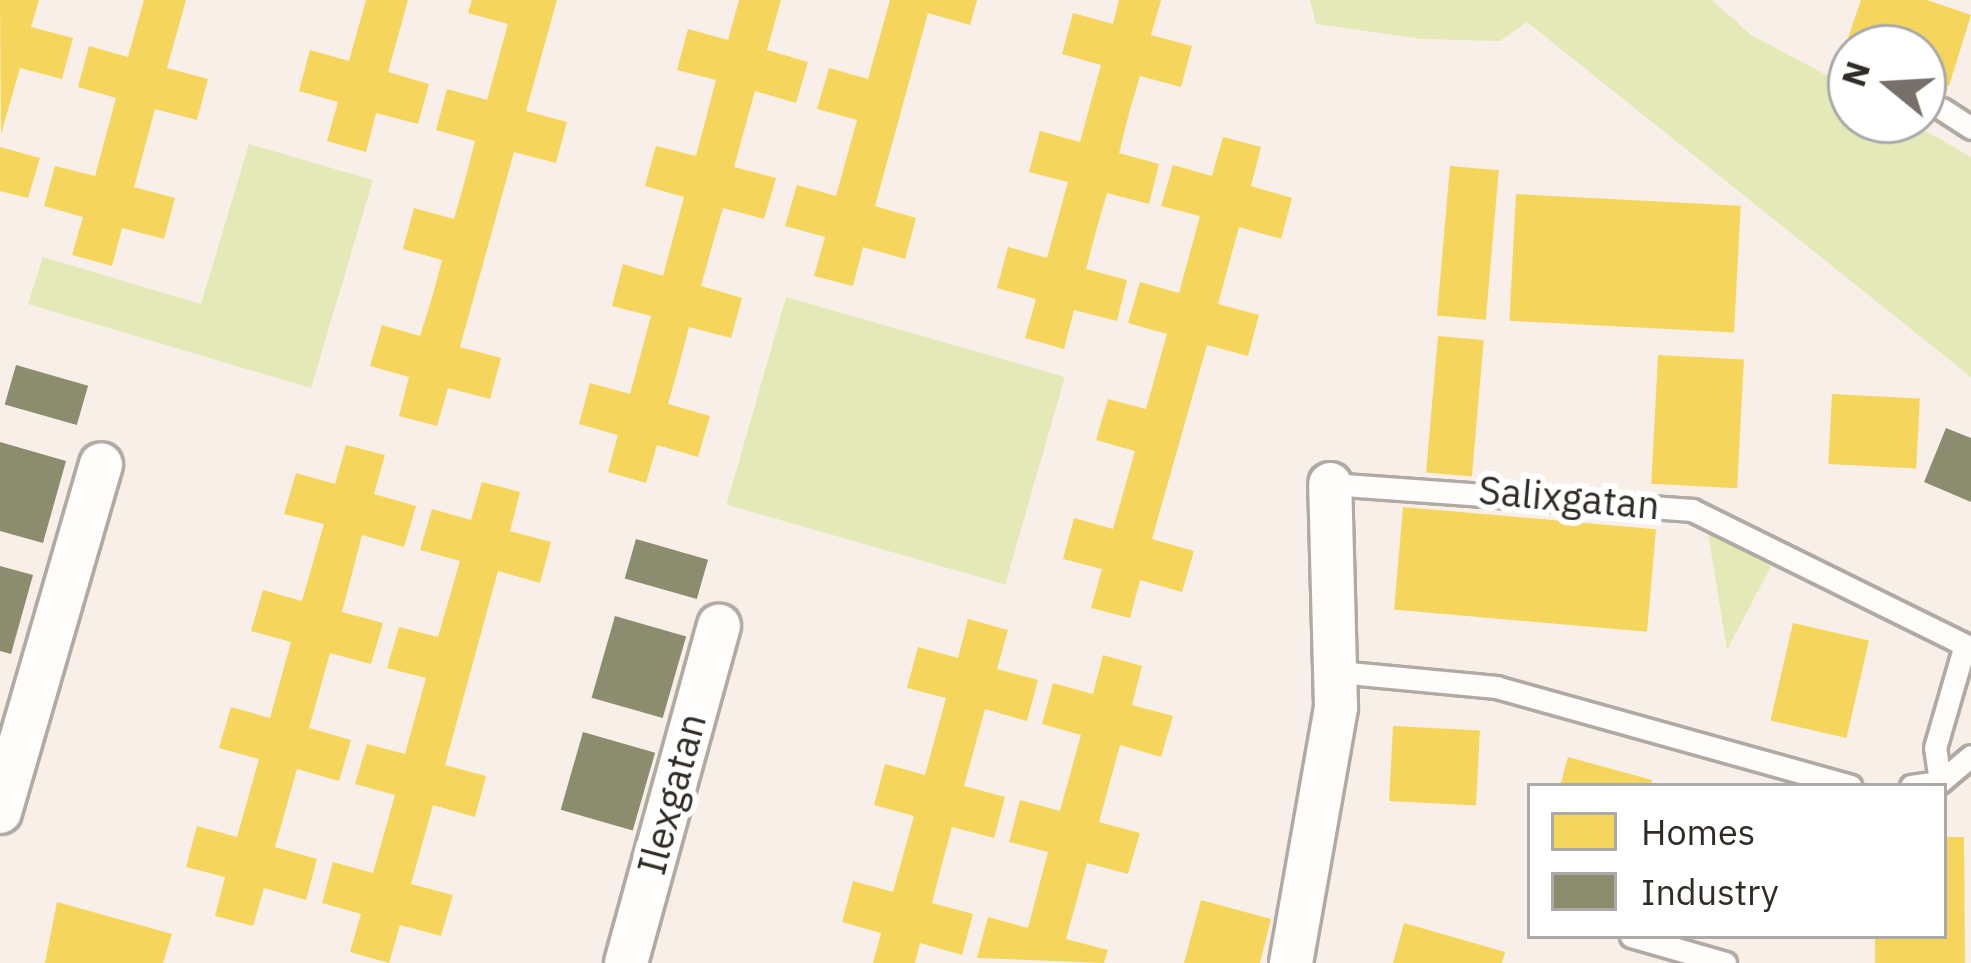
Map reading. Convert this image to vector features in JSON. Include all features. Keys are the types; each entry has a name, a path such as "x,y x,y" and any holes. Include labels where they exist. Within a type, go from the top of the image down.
{"street":[{"path":"0,812 101,464"},
{"name":"Salixgatan","path":"1291,963 1312,888 1338,672 1330,484"},
{"name":"Ilexgatan","path":"626,963 719,626"}],"lane":[{"name":"Salixgatan","path":"1330,484 1692,510 1968,646 1935,748 1940,782"},
{"path":"1338,672 1496,687 1839,783"},
{"path":"1933,783 1971,756"},
{"path":"1641,939 1725,963"}],"green space":[{"path":"1310,0 1712,0 1751,35 1827,75 1827,144 1947,143 1971,157 1971,377 1527,22 1500,41 1423,39 1316,24"},
{"path":"249,144 373,180 311,388 28,304 43,257 201,304"},
{"path":"786,297 1065,377 1005,585 726,505"},
{"path":"1708,533 1771,566 1727,650"}],"building: Homes":[{"path":"0,0 39,0 31,27 73,38 62,79 20,68 1,134"},
{"path":"144,0 186,0 167,68 208,79 197,120 155,109 134,187 175,198 164,239 122,228 112,266 72,255 83,217 44,206 55,166 95,176 116,98 78,87 89,46 128,57"},
{"path":"366,0 408,0 388,72 429,84 418,124 376,113 366,152 327,141 338,102 299,91 310,50 349,61"},
{"path":"472,0 557,0 526,111 567,122 556,163 514,152 460,347 501,358 490,399 448,388 437,426 399,416 409,377 370,366 382,325 420,336 432,298 442,260 403,249 414,208 454,219 465,180 475,141 436,130 447,89 487,100 508,24 468,13"},
{"path":"739,0 781,0 767,50 808,62 796,103 755,91 734,167 776,178 764,219 723,208 701,286 742,298 731,338 689,327 668,404 710,416 698,457 657,445 646,483 608,472 618,435 579,424 590,383 630,394 651,316 612,306 623,264 663,276 684,197 645,186 656,146 696,156 716,80 677,70 688,29 728,40"},
{"path":"890,0 977,0 970,25 928,13 875,206 916,218 905,259 863,247 853,286 814,276 825,237 785,226 797,185 836,196 857,120 817,109 829,68 868,79"},
{"path":"1119,0 1161,0 1151,35 1192,46 1181,87 1140,76 1129,113 1119,153 1159,164 1149,204 1107,193 1096,231 1086,269 1127,280 1117,321 1074,310 1064,349 1025,338 1036,299 997,288 1008,247 1047,258 1068,182 1029,172 1040,131 1080,142 1101,65 1062,54 1073,13 1113,24"},
{"path":"1861,0 1927,0 1971,15 1949,86 1947,24 1853,24"},
{"path":"1223,137 1261,147 1251,186 1292,198 1281,239 1239,227 1218,304 1259,315 1248,356 1207,345 1152,539 1194,551 1182,592 1140,580 1130,618 1091,608 1102,569 1063,559 1074,518 1113,529 1135,451 1096,440 1108,399 1146,409 1167,334 1128,323 1140,282 1179,293 1200,216 1161,206 1173,165 1212,176"},
{"path":"0,147 40,158 28,198 0,191"},
{"path":"1450,166 1499,170 1486,320 1437,315"},
{"path":"1516,194 1741,206 1734,333 1509,321"},
{"path":"1438,336 1484,340 1472,476 1426,472"},
{"path":"1658,355 1744,360 1737,488 1651,484"},
{"path":"1832,394 1920,399 1916,469 1828,464"},
{"path":"346,445 385,455 374,494 416,506 404,547 362,535 342,612 383,623 371,664 330,653 309,728 351,740 339,781 297,769 275,847 317,859 306,900 264,888 253,926 215,916 225,877 186,867 197,826 237,837 259,759 219,748 231,707 270,718 291,642 251,631 263,590 302,601 324,524 284,514 296,473 335,484"},
{"path":"482,482 520,492 510,531 551,542 540,583 498,571 445,765 486,776 475,817 433,805 411,884 453,895 441,936 400,925 389,963 350,952 361,914 322,903 333,862 373,873 395,795 355,784 367,744 405,754 426,678 387,668 399,627 438,637 460,561 420,550 432,509 471,520"},
{"path":"1403,507 1656,529 1647,632 1394,610"},
{"path":"968,619 1008,630 997,669 1038,680 1027,721 985,709 964,786 1005,797 994,838 952,827 932,903 973,914 962,955 920,943 915,963 873,963 881,933 842,922 853,881 893,892 914,816 874,805 885,764 925,775 946,698 907,688 918,647 958,658"},
{"path":"1793,623 1869,641 1847,738 1771,720"},
{"path":"1103,655 1142,666 1132,705 1173,716 1161,757 1120,745 1099,822 1140,833 1128,874 1087,863 1066,939 1108,950 1104,963 977,958 988,917 1028,928 1048,852 1009,842 1020,800 1060,811 1081,735 1042,724 1053,683 1093,694"},
{"path":"1393,726 1480,731 1476,805 1389,801"},
{"path":"1568,757 1652,780 1652,783 1561,783"},
{"path":"1947,837 1964,837 1965,963 1875,963 1875,939 1947,939"},
{"path":"1201,900 1271,919 1260,963 1184,963"},
{"path":"57,902 172,934 163,963 45,963"},
{"path":"1404,923 1505,952 1502,963 1393,963"}],"building: Industry":[{"path":"16,365 88,386 77,425 5,404"},
{"path":"1946,428 1971,438 1971,502 1924,482"},
{"path":"0,442 66,461 43,543 0,531"},
{"path":"636,539 708,560 697,599 625,578"},
{"path":"0,566 33,575 11,654 0,651"},
{"path":"615,616 686,636 663,718 592,698"},
{"path":"583,732 655,753 633,831 561,810"}]}
